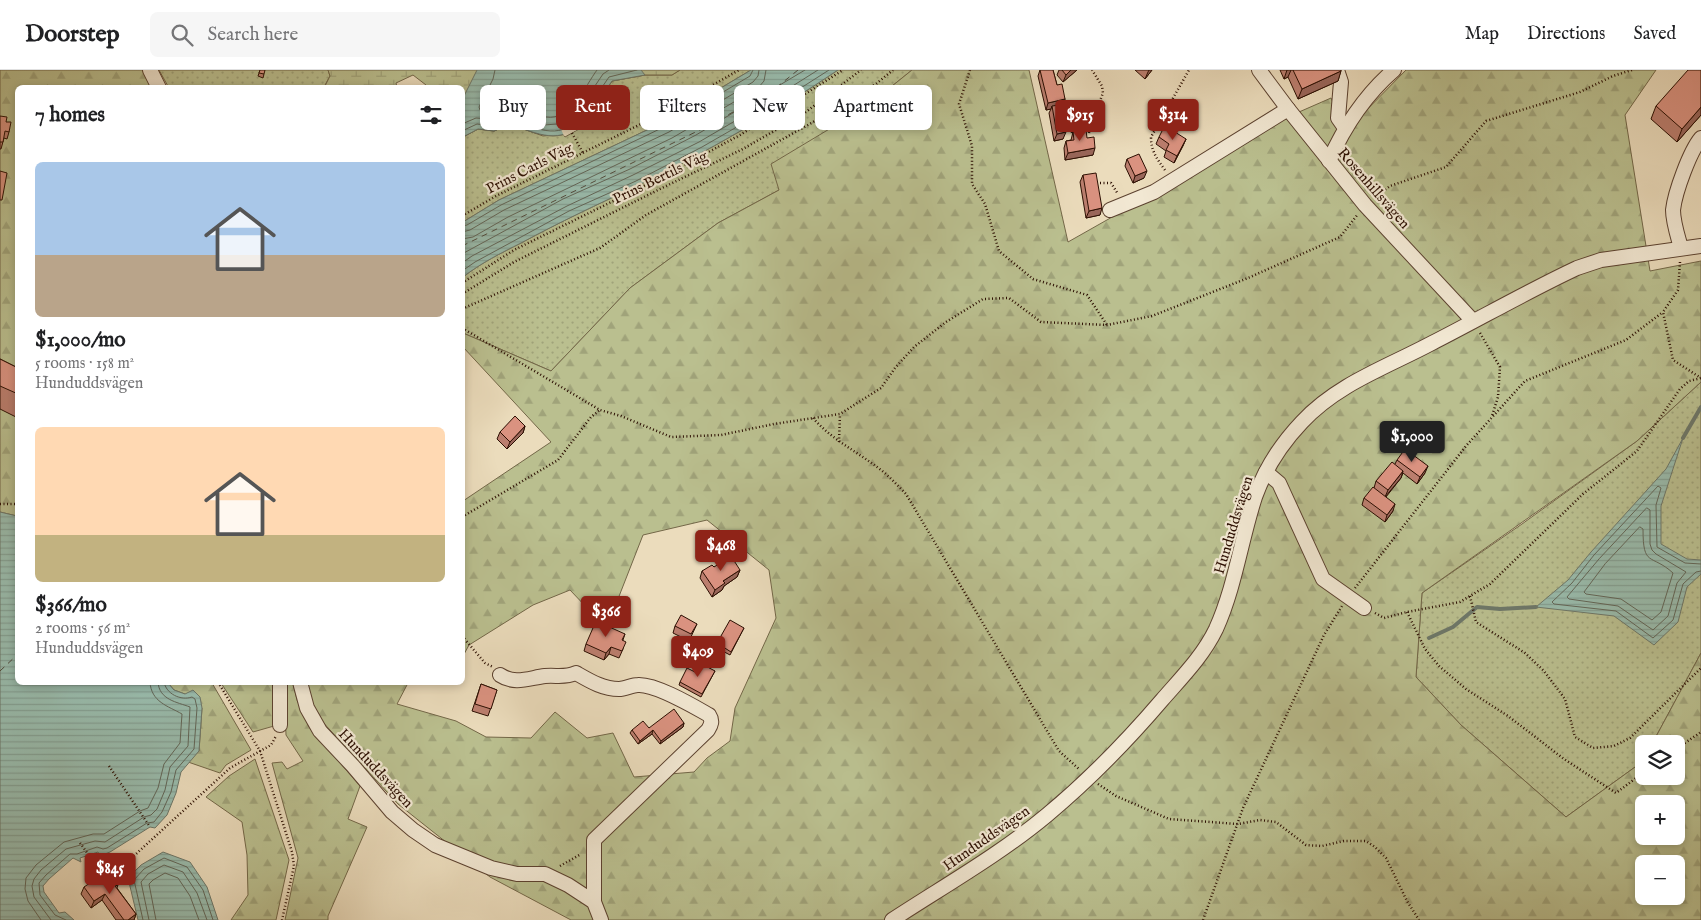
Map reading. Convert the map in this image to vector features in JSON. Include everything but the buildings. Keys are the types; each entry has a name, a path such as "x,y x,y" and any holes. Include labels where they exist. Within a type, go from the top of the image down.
{"street":[{"path":"150,70 158,85"},
{"name":"Rosenhillsvägen","path":"1259,70 1288,110 1365,205 1473,321"},
{"path":"1337,70 1341,82 1338,118 1345,128"},
{"path":"1329,160 1345,128 1362,101 1394,70"},
{"path":"1117,208 1154,192 1288,110"},
{"path":"1681,248 1673,211 1680,184 1694,145 1701,138"},
{"name":"Hunduddsvägen","path":"892,920 992,856 1046,816 1089,778 1142,724 1206,649 1225,607 1256,496 1266,472 1292,432 1329,398 1345,386 1577,268 1601,260 1701,246"},
{"path":"1266,472 1279,483 1323,579 1364,608"},
{"path":"500,675 507,680 527,680 546,676 568,676 576,673 601,687 620,689 638,685 654,688 687,703 711,718 712,724 708,730 594,840 594,902 600,920"},
{"path":"280,685 280,725"},
{"name":"Hunduddsvägen","path":"301,685 307,708 320,731 392,812 413,830 435,845 492,868 517,874 545,874 568,885 594,902"}],"path":[{"name":"Prins Carls Väg","path":"465,214 496,196 672,109 739,70"},
{"path":"465,280 514,250 668,174 740,135 843,70"},
{"name":"Prins Bertils Väg","path":"465,292 514,262 741,150 802,115 861,70"},
{"path":"465,308 600,248 646,215 808,125 876,84 893,70"},
{"path":"970,70 959,104 972,146 972,184 985,204 999,251 1033,279 1087,295 1107,325"},
{"path":"1072,133 1068,111 1079,107 1093,107 1100,101 1103,92 1102,86 1092,70"},
{"path":"1176,178 1165,170 1156,158 1151,147 1151,136 1189,70"},
{"path":"465,330 600,410 621,416 671,437 721,436 774,424 840,414 880,388 894,368 914,347 946,322 984,299 1009,298 1041,322 1107,325 1152,316 1248,278 1340,237 1365,205 1390,186 1446,168 1486,121 1580,92 1613,76 1632,70"},
{"path":"1089,133 1093,107"},
{"path":"572,133 583,153"},
{"path":"1100,183 1111,183 1117,192 1117,208"},
{"path":"1203,920 1242,808 1324,635 1348,596 1466,446 1525,382 1626,340 1663,312 1678,290 1681,248"},
{"path":"1663,312 1673,360 1701,378"},
{"path":"1473,321 1500,367 1498,397 1492,418"},
{"path":"1364,608 1384,618 1460,602 1490,584 1583,494 1636,451 1680,389 1689,381 1701,378"},
{"path":"465,515 558,460 591,417 600,410"},
{"path":"839,442 840,414"},
{"path":"813,418 839,442 881,470 906,494 1059,750 1089,778 1116,796 1169,819 1238,824 1260,820 1276,822 1306,845 1322,846 1366,841 1386,858 1407,901 1419,920"},
{"path":"0,504 15,504"},
{"path":"1470,596 1476,622 1525,653 1544,672 1566,699 1575,738 1594,748 1614,746 1630,738 1701,668"},
{"path":"1407,612 1425,648 1439,666 1466,689 1508,716 1564,759 1616,793 1635,779"},
{"path":"465,640 485,663 497,668 500,675"},
{"path":"220,685 260,751 292,852 294,866 282,920"},
{"path":"114,876 230,768 271,744 280,725"},
{"path":"1685,743 1701,732"},
{"path":"109,766 150,827"},
{"path":"545,874 580,855 594,840"},
{"path":"80,843 88,854"}],"green space":[{"path":"0,70 145,70 153,85 15,85 15,516 0,512"},
{"path":"159,70 328,70 330,76 325,85 167,85"},
{"path":"328,70 680,70 672,75 645,75 612,81 609,85 556,85 556,130 574,130 558,136 549,136 527,130 546,130 546,85 480,85 480,129 465,136 465,85 426,85 413,75 396,83 396,85 326,85 330,76"},
{"path":"680,70 751,70 724,86 640,85 640,130 647,130 499,200 465,221 465,136 478,129 494,131 526,130 543,136 563,134 565,137 577,130 630,130 630,85 609,85 612,81 645,75 672,75"},
{"path":"838,70 912,70 893,85 815,85 815,130 842,130 779,190 718,223 630,288 551,371 465,334 465,276 491,258 742,130 805,130 805,91"},
{"path":"912,70 1029,70 1068,242 1287,118 1291,123 1299,112 1331,98 1346,131 1406,70 1656,70 1625,115 1650,271 1701,261 1701,382 1637,441 1422,593 1416,677 1461,725 1566,817 1635,767 1635,785 1685,785 1685,735 1657,735 1701,653 1701,920 571,920 490,877 398,804 319,718 305,685 407,685 397,704 456,721 486,737 531,738 555,712 587,738 613,733 634,777 694,772 707,758 730,741 735,708 776,618 769,570 707,520 643,535 616,604 590,611 570,590 533,605 469,645 465,652 465,500 551,442 465,349 465,334 551,371 630,288 718,223 779,190 771,164 828,130 932,130 932,85 893,85"},
{"path":"1701,382 1701,653 1657,735 1635,735 1635,767 1566,817 1461,725 1416,677 1422,593 1637,441"},
{"path":"170,685 213,685 251,750 226,765 220,773 188,762 199,751 202,708 185,694 174,690"},
{"path":"222,685 273,685 274,726 253,732"},
{"path":"284,685 293,685 297,700 309,727 360,786 348,819 367,827 328,916 328,920 285,920 298,858 272,763 282,762 287,769 303,761 286,735"},
{"path":"255,759 289,860 276,920 231,920 248,895 247,855 242,822 206,797 229,776"}],"water":[{"path":"477,70 641,70 645,75 612,81 609,85 556,85 556,130 574,130 558,136 549,136 527,130 546,130 546,85 480,85 480,129 465,136 465,94"},
{"path":"751,70 838,70 805,91 805,85 734,85 734,130 742,130 663,173 565,220 506,251 465,276 465,221 499,200 647,130 724,130 724,86"},
{"path":"1683,438 1661,506 1661,544 1687,559 1701,560 1701,574 1687,587 1678,622 1654,645 1614,616 1536,607 1568,580 1666,469"},
{"path":"0,512 15,516 15,685 170,685 174,690 185,694 193,690 200,697 202,708 199,751 181,772 176,793 167,815 155,828 150,827 110,852 100,856 98,852 80,858 81,862 73,858 43,886 44,892 59,913 65,912 74,920 0,920"},
{"path":"163,852 190,862 207,887 218,920 138,920 128,878 141,865"}],"pier":[{"path":"561,130 577,130 564,136"}],"waterway":[{"path":"1683,438 1701,407"},
{"path":"1429,638 1453,627 1477,607 1500,609 1536,607"}],"ferry route":[{"path":"465,245 712,124 777,87 798,70"},
{"path":"0,671 15,657"}]}
